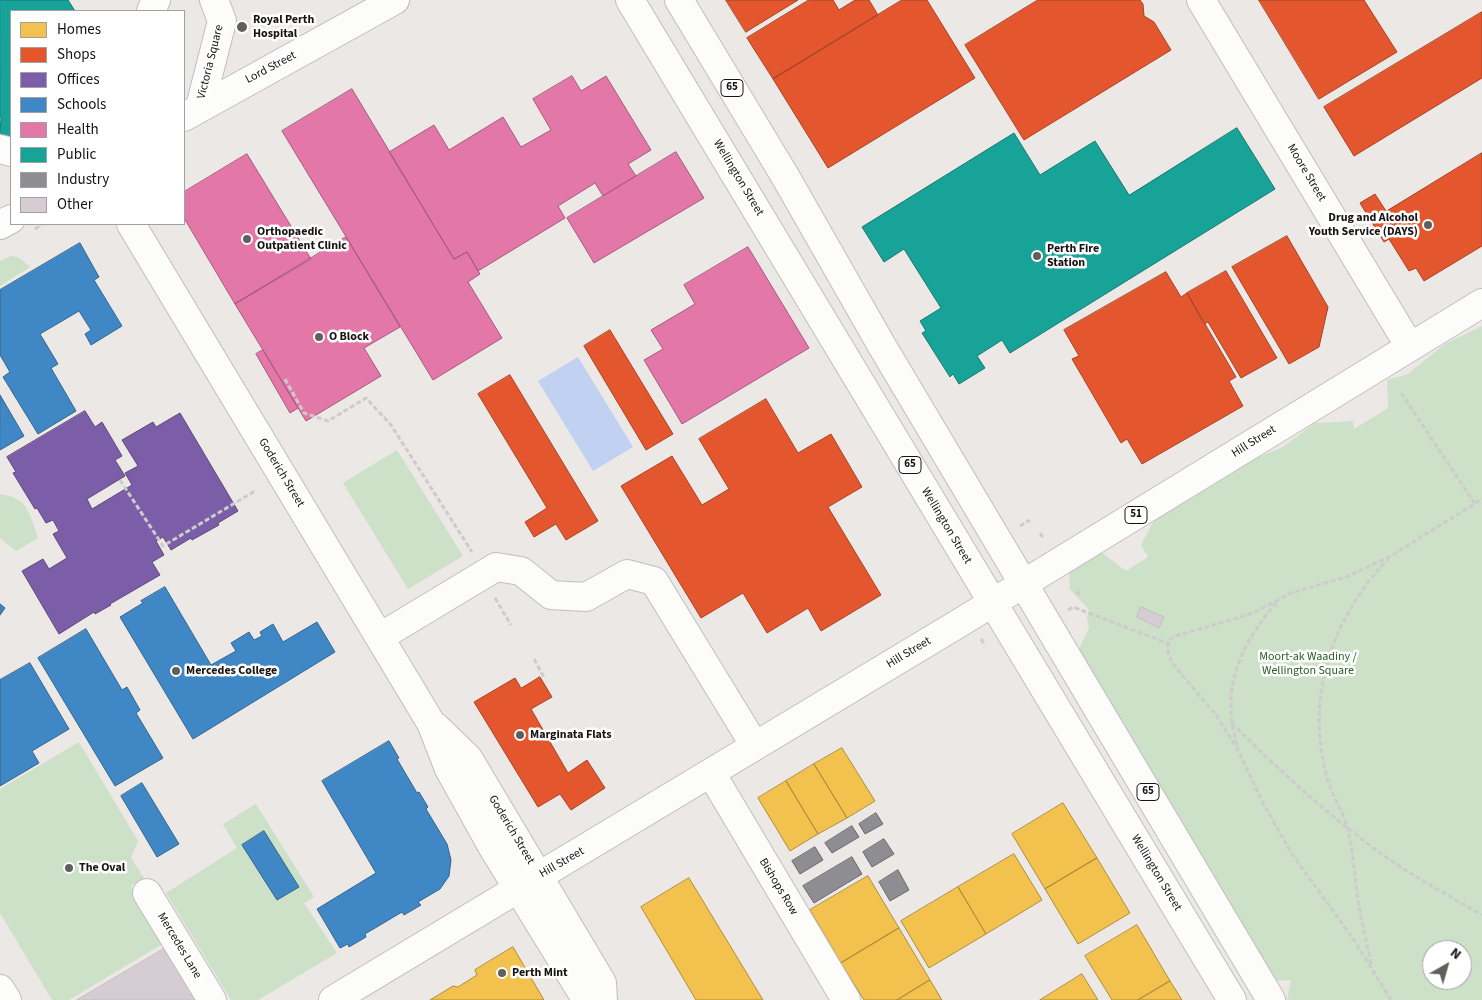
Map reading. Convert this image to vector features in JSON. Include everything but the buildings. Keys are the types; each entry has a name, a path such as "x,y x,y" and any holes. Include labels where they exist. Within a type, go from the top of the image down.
{"main road":[{"name":"Victoria Square","path":"192,112 222,21 214,0"},
{"name":"Lord Street","path":"192,112 395,0"},
{"name":"Wellington Street","path":"630,0 1232,1000"},
{"name":"65","path":"680,0 786,176 882,346 1271,1000"},
{"name":"Moore Street","path":"1201,0 1410,347"},
{"name":"Goderich Street","path":"132,225 431,723 468,758 581,991 589,1000"},
{"name":"Hill Street","path":"334,1000 1024,584 1482,303"},
{"path":"380,637 496,567 520,571 551,595 586,597 627,574 654,581 755,746"},
{"name":"Bishops Row","path":"711,773 846,1000"},
{"name":"Goderich Street","path":"529,883 602,983 603,1000"},
{"name":"Mercedes Lane","path":"147,893 212,1000"},
{"path":"0,989 7,1000"}],"path":[{"path":"285,379 304,413 328,421 366,398 391,425 479,562 483,575 511,625"},
{"path":"1401,393 1475,504"},
{"path":"120,480 163,546 255,491"},
{"path":"1391,1000 1372,967 1292,854 1262,802 1238,748 1216,715 1172,662 1166,649 1170,639 1175,636 1241,617 1291,594 1346,577 1391,556 1482,499"},
{"path":"1040,533 1044,539"},
{"path":"1372,967 1357,894 1355,865 1347,826 1325,773 1319,744 1318,720 1320,697 1330,654 1346,614 1369,579 1391,556"},
{"path":"1077,590 1079,595"},
{"path":"1238,748 1232,723 1231,698 1241,658 1254,632 1279,599"},
{"path":"1073,607 1168,643"},
{"path":"534,659 544,677"},
{"path":"1232,723 1266,757 1383,854 1482,915"}],"green space":[{"path":"11,256 18,257 30,267 0,286 0,261"},
{"name":"Moort-ak Waadiny / Wellington Square","path":"1482,326 1482,1000 1287,1000 1291,980 1269,981 1078,651 1089,628 1087,618 1089,610 1070,589 1069,570 1101,552 1126,571 1148,557 1141,545 1154,520 1184,499 1214,485 1256,458 1283,447 1315,423 1353,421 1354,429 1388,408 1387,380 1408,374 1445,344"},
{"path":"397,450 463,556 408,589 343,483"},
{"path":"0,494 10,496 22,503 30,514 38,538 16,551 0,538"},
{"name":"The Oval","path":"79,742 138,841 131,858 144,878 131,886 164,943 69,1000 52,1000 0,913 0,789"},
{"path":"256,804 314,897 304,903 337,953 258,1000 231,1000 166,893 237,848 223,824"}],"water":[{"path":"578,357 633,447 593,471 538,381"}],"place":[{"name":"Royal Perth Hospital","path":"242,27"},
{"name":"Drug and Alcohol Youth Service (DAYS)","path":"1428,225"},
{"name":"Orthopaedic Outpatient Clinic","path":"247,239"},
{"name":"Perth Fire Station","path":"1037,256"},
{"name":"O Block","path":"319,337"},
{"name":"Mercedes College","path":"176,671"},
{"name":"Marginata Flats","path":"520,735"},
{"name":"The Oval","path":"69,868"},
{"name":"Perth Mint","path":"502,973"}]}
